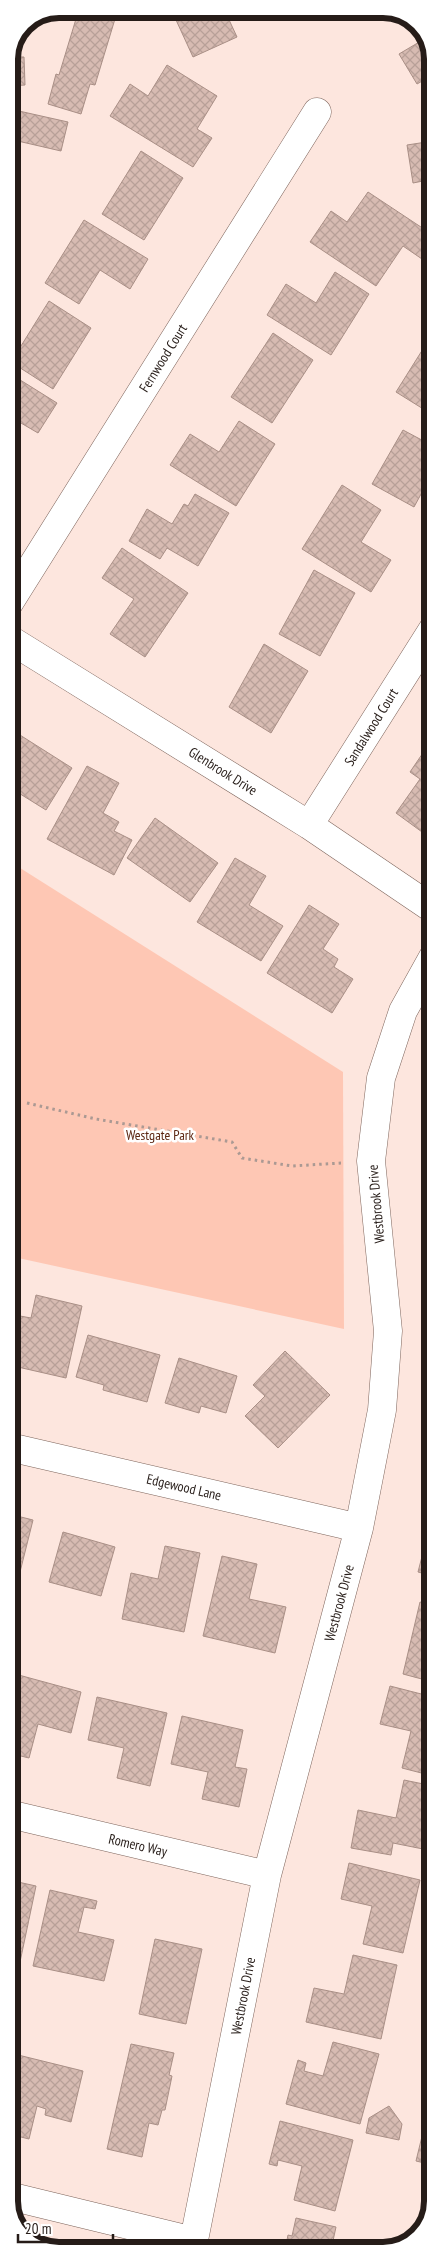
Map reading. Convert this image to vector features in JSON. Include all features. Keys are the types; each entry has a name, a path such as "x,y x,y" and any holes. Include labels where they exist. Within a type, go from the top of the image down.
{"street":[{"name":"Fernwood Court","path":"18,589 317,112"},
{"name":"Sandalwood Court","path":"309,825 424,643"},
{"name":"Glenbrook Drive","path":"18,645 309,825 424,903"},
{"name":"Westbrook Drive","path":"194,2241 267,1875 359,1528 382,1410 388,1331 371,1161 382,1078 403,1011 424,974"},
{"name":"Edgewood Lane","path":"18,1449 359,1528"},
{"name":"Romero Way","path":"18,1816 267,1875"},
{"path":"18,2198 178,2241"}],"path":[{"path":"27,1103 96,1119 232,1142 242,1158 292,1166 371,1161"}],"green space":[{"name":"Westgate Park","path":"18,867 343,1072 344,1329 18,1258"}],"building":[{"path":"76,18 115,18 95,85 90,84 81,114 48,104 56,74 59,75"},
{"path":"175,18 228,18 237,37 193,57"},
{"path":"421,41 424,53 424,80 417,84 399,54"},
{"path":"18,57 24,57 25,85 18,85"},
{"path":"167,65 217,96 197,129 212,138 193,167 110,116 130,84 148,96"},
{"path":"18,111 68,122 61,151 18,141"},
{"path":"424,142 424,181 413,183 407,145"},
{"path":"141,151 183,178 144,240 102,214"},
{"path":"368,192 424,229 424,256 422,259 403,246 376,286 310,242 331,211 347,222"},
{"path":"84,220 148,259 130,289 100,270 79,304 45,283"},
{"path":"335,272 369,294 331,355 267,315 286,284 316,303"},
{"path":"49,301 91,328 53,389 18,366 18,351"},
{"path":"273,333 313,360 272,423 231,397"},
{"path":"424,347 424,409 396,392"},
{"path":"18,379 57,403 38,433 18,421"},
{"path":"239,421 275,444 236,506 170,465 190,434 219,452"},
{"path":"403,430 424,441 424,489 414,507 372,484"},
{"path":"342,485 381,510 361,542 391,560 371,592 302,549"},
{"path":"195,494 229,513 198,566 167,548 160,559 129,541 147,509 172,524 184,504 188,506"},
{"path":"122,548 188,593 145,657 110,634 134,599 102,578"},
{"path":"314,570 355,593 320,656 279,634"},
{"path":"264,644 308,671 271,733 229,707"},
{"path":"18,734 72,768 46,810 18,793"},
{"path":"424,751 424,833 396,813 420,779 410,772"},
{"path":"87,766 119,783 103,813 119,822 114,831 132,840 114,875 47,839"},
{"path":"155,818 218,863 190,902 127,858"},
{"path":"235,858 266,876 249,905 283,926 261,961 197,922"},
{"path":"309,905 339,924 323,949 338,959 334,967 353,979 332,1013 267,973"},
{"path":"36,1295 82,1306 66,1378 18,1367 18,1316 31,1318"},
{"path":"88,1335 160,1355 147,1402 103,1390 104,1385 76,1377"},
{"path":"285,1351 330,1395 278,1448 245,1416 265,1396 253,1385"},
{"path":"179,1358 237,1376 226,1413 201,1406 199,1413 165,1403"},
{"path":"18,1516 33,1520 20,1572 18,1571"},
{"path":"63,1532 115,1547 101,1596 49,1582"},
{"path":"165,1546 200,1553 184,1632 122,1619 131,1573 158,1579"},
{"path":"424,1549 424,1574 418,1572"},
{"path":"222,1556 257,1564 249,1599 286,1607 275,1653 203,1636"},
{"path":"420,1602 424,1603 424,1680 403,1674"},
{"path":"18,1675 81,1692 71,1733 38,1724 29,1758 18,1755"},
{"path":"390,1686 424,1695 424,1774 402,1768 411,1731 380,1724"},
{"path":"97,1697 167,1713 150,1786 117,1778 124,1748 88,1740"},
{"path":"182,1716 243,1730 235,1767 247,1769 239,1807 202,1799 208,1772 171,1764"},
{"path":"404,1780 424,1784 424,1849 393,1843 391,1855 351,1848 358,1810 396,1818"},
{"path":"349,1863 420,1880 403,1953 363,1944 372,1906 341,1899"},
{"path":"18,1882 36,1886 20,1962 18,1961"},
{"path":"50,1890 97,1901 95,1909 84,1907 78,1932 114,1940 104,1981 33,1966"},
{"path":"155,1939 202,1949 186,2024 139,2014"},
{"path":"353,1955 397,1965 381,2039 306,2022 314,1988 344,1994"},
{"path":"333,2042 379,2054 360,2124 286,2104 298,2060 306,2063 304,2071 323,2076"},
{"path":"131,2044 174,2053 169,2075 172,2076 165,2110 162,2110 158,2125 149,2123 142,2157 107,2149"},
{"path":"18,2055 83,2071 71,2122 45,2115 46,2109 37,2106 29,2139 18,2136"},
{"path":"389,2106 402,2124 399,2140 366,2133 369,2118"},
{"path":"280,2121 353,2140 335,2211 294,2200 302,2166 278,2160 277,2166 269,2164"},
{"path":"424,2128 424,2163 416,2161"},
{"path":"424,2203 424,2209 418,2223"},
{"path":"296,2218 336,2227 333,2241 287,2241 288,2235 292,2236"}]}
